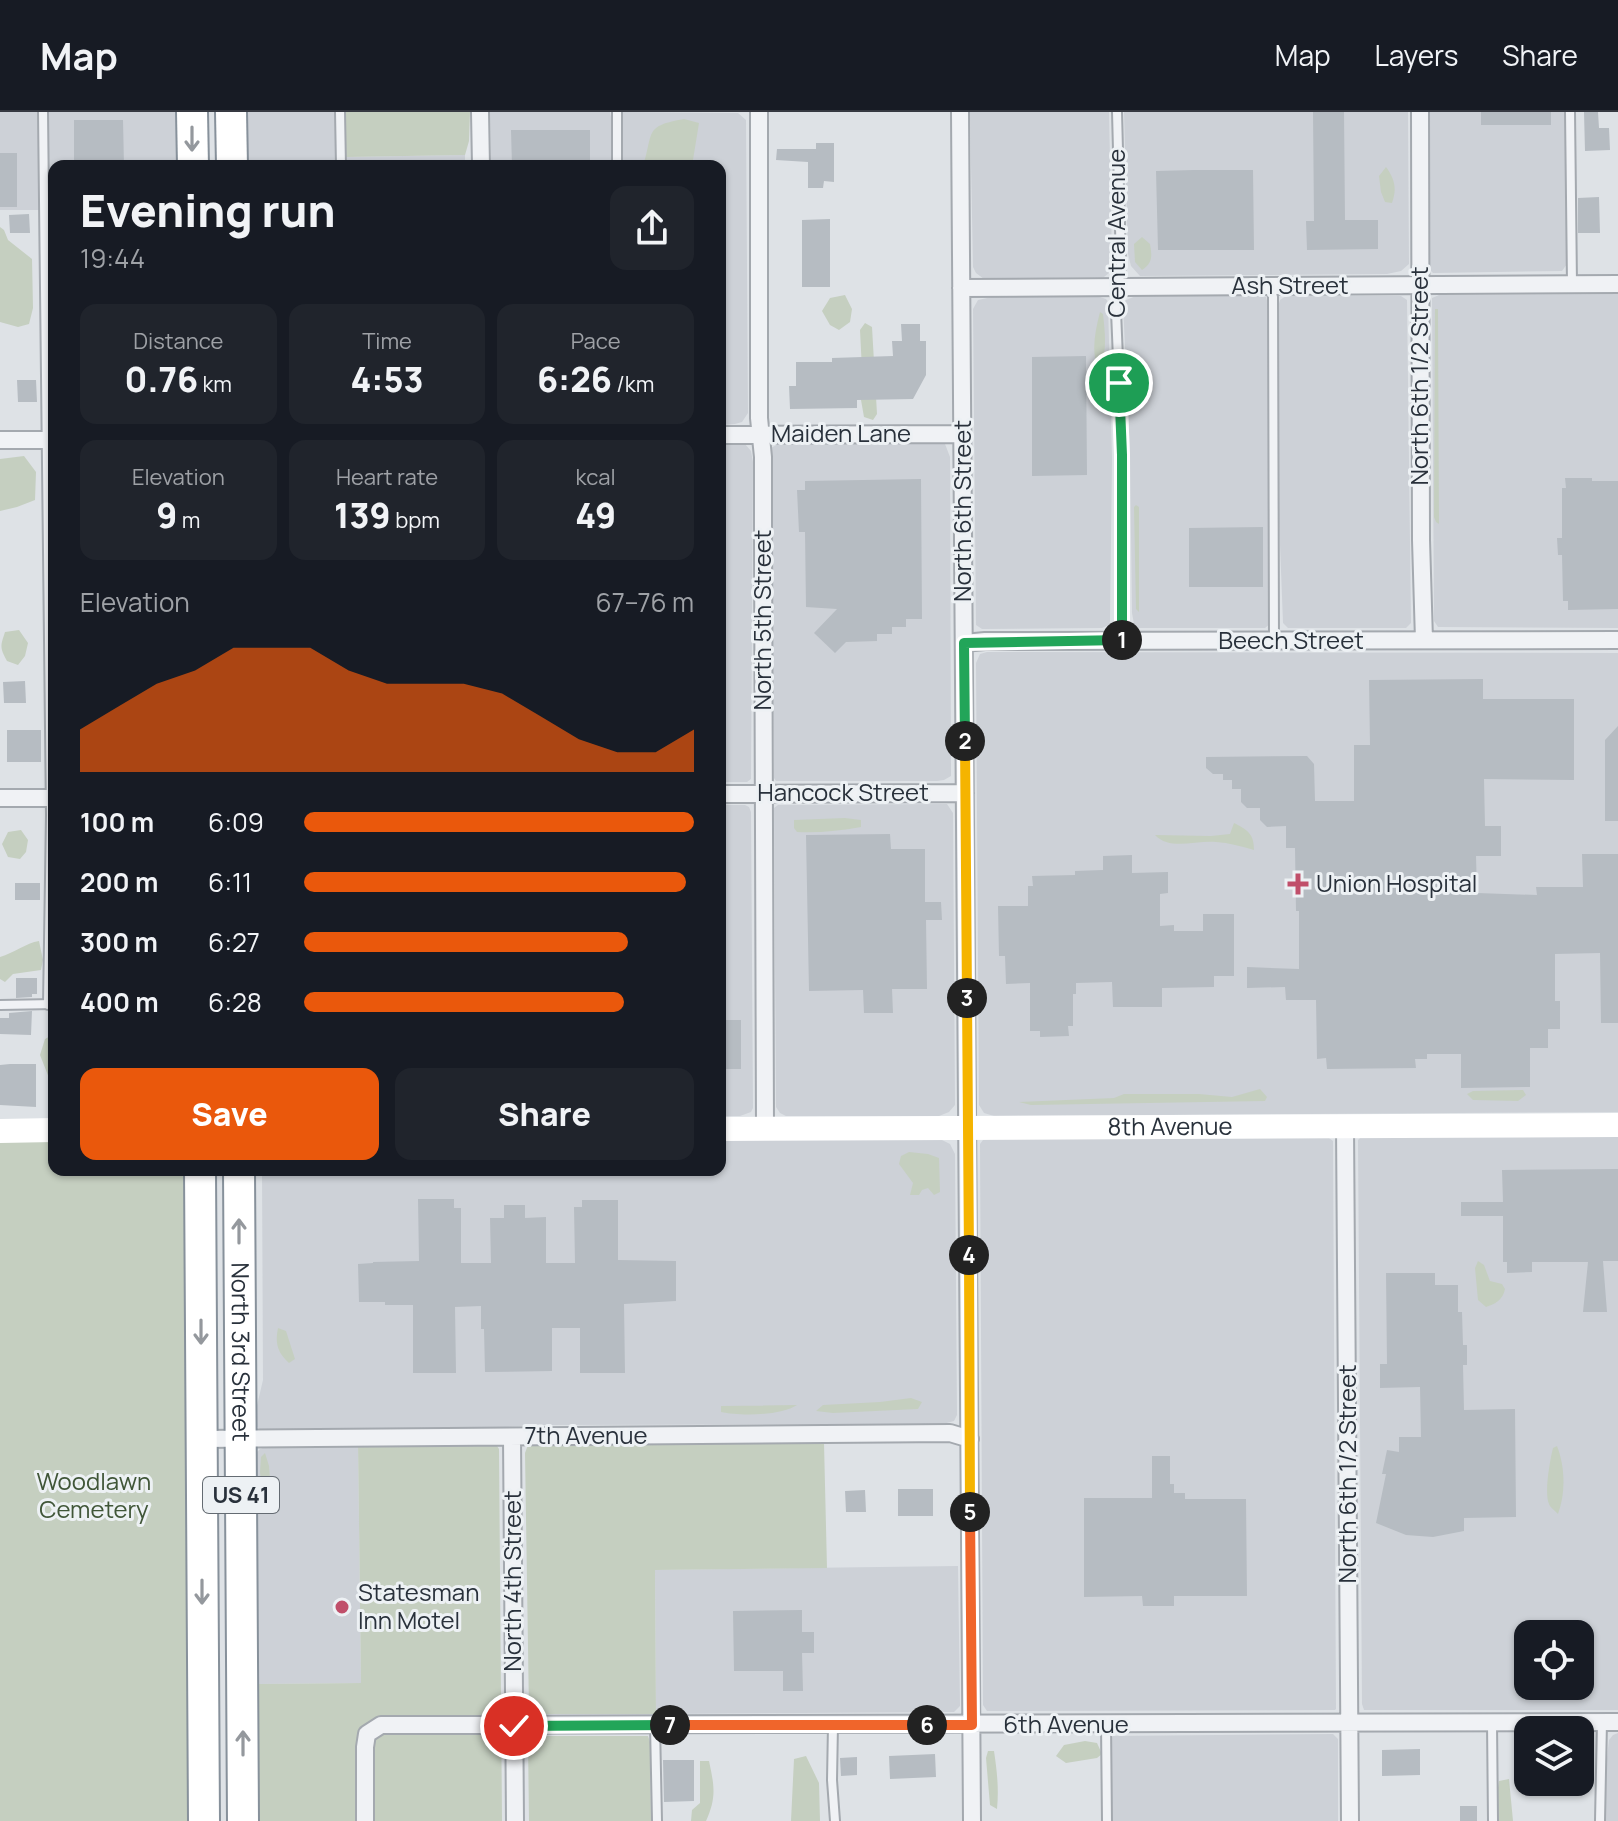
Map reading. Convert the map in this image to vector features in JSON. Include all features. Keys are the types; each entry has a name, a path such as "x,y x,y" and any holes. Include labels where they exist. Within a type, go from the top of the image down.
{"highway":[{"path":"192,112 193,160"},
{"path":"231,112 232,160"},
{"name":"North 3rd Street","path":"200,1176 204,1821"},
{"name":"North 3rd Street","path":"239,1176 243,1821"}],"street":[{"path":"480,112 481,160"},
{"name":"North 5th Street","path":"759,112 765,1129"},
{"name":"North 6th Street","path":"960,112 972,1821"},
{"name":"North 6th 1/2 Street","path":"1420,112 1424,640"},
{"name":"Ash Street","path":"961,288 1618,284"},
{"name":"Maiden Lane","path":"726,435 962,434"},
{"path":"0,440 48,440"},
{"name":"Beech Street","path":"964,643 1618,640"},
{"name":"Hancock Street","path":"726,794 965,793"},
{"path":"0,798 48,798"},
{"name":"8th Avenue","path":"726,1129 1618,1125"},
{"name":"North 6th 1/2 Street","path":"1345,1126 1350,1821"},
{"path":"0,1131 48,1130"},
{"name":"7th Avenue","path":"201,1439 950,1433 970,1439"},
{"name":"North 4th Street","path":"512,1437 515,1821"},
{"name":"6th Avenue","path":"365,1821 367,1734 381,1725 1610,1722"}],"lane":[{"path":"43,112 48,220"},
{"path":"340,112 341,160"},
{"path":"617,112 617,160"},
{"name":"Central Avenue","path":"1117,112 1121,265 1116,311 1122,455 1122,641"},
{"path":"1570,112 1572,285"},
{"path":"1270,286 1273,297 1275,641"},
{"path":"0,1005 48,1005"},
{"path":"1600,1821 1610,1722"},
{"path":"1492,1723 1493,1821"},
{"path":"1106,1724 1107,1821"},
{"path":"655,1725 657,1821"},
{"path":"833,1725 835,1821"}],"shaded area":[{"path":"0,112 40,112 40,210 0,210"},
{"path":"47,112 179,112 179,160 48,160 48,268"},
{"path":"246,112 336,112 337,160 243,160"},
{"path":"490,112 610,112 613,160 491,160"},
{"path":"623,112 738,113 746,120 748,413 742,422 726,425 726,160 621,160 620,121"},
{"path":"970,112 1109,112 1112,257 1109,273 1104,277 984,279 976,273 973,267"},
{"path":"1124,112 1408,112 1409,264 1401,271 1387,274 1140,276 1131,266 1128,254"},
{"path":"1427,112 1565,112 1567,264 1562,271 1431,271 1427,263"},
{"path":"465,155 465,160 345,160 345,157"},
{"path":"1618,294 1618,628 1438,627 1434,621 1432,298 1439,295"},
{"path":"1136,296 1266,297 1269,308 1271,623 1265,628 1138,628 1132,613 1130,455 1123,304"},
{"path":"1286,296 1401,296 1407,300 1411,623 1406,628 1288,628 1283,623 1278,492 1277,310 1280,300"},
{"path":"992,297 1100,297 1108,302 1112,458 1110,621 1102,628 982,629 976,625 973,309 978,300"},
{"path":"726,444 745,444 751,451 753,462 751,779 747,782 726,782"},
{"path":"778,444 945,444 950,457 951,776 937,781 776,781 771,448"},
{"name":"Union Hospital","path":"1618,653 1618,1112 994,1116 984,1113 979,1105 976,663 980,654"},
{"path":"947,804 953,813 955,1105 939,1116 786,1116 780,1113 776,1107 774,808 778,805"},
{"path":"726,805 745,805 751,812 753,1108 740,1116 726,1116"},
{"path":"1618,1136 1618,1710 1364,1710 1358,1140 1361,1137"},
{"path":"1329,1138 1333,1141 1336,1709 987,1711 983,1705 980,1144 990,1139"},
{"path":"726,1140 942,1140 950,1144 955,1154 957,1415 954,1421 943,1424 537,1425 474,1429 262,1431 254,1422 263,1380 262,1176 726,1176"},
{"path":"358,1444 361,1683 256,1684 255,1454 272,1445"},
{"path":"958,1566 960,1706 954,1712 656,1714 655,1570"},
{"path":"1618,1733 1618,1821 1605,1821 1609,1740"},
{"path":"1333,1734 1338,1739 1338,1821 1112,1821 1113,1736"}],"green space":[{"path":"343,112 470,112 465,155 345,157"},
{"path":"684,119 699,123 693,160 644,160 652,133 671,122"},
{"path":"1386,167 1394,184 1392,203 1385,202 1381,192 1379,176"},
{"path":"0,227 8,240 32,259 33,308 29,324 18,327 0,322"},
{"path":"1142,237 1150,244 1151,256 1150,262 1142,270 1135,262 1134,244"},
{"path":"845,295 852,309 850,322 839,330 830,325 822,311 830,298"},
{"path":"1435,309 1438,309 1439,524 1434,517"},
{"path":"1100,312 1103,314 1105,344 1098,370 1094,348"},
{"path":"865,323 872,327 877,414 873,420 864,417 861,400 860,330"},
{"path":"24,456 36,472 35,500 0,511 0,459"},
{"path":"1136,505 1139,507 1139,612 1136,609"},
{"path":"19,630 28,643 25,656 18,665 7,661 2,641 5,632"},
{"path":"794,820 861,820 861,827 813,832 797,832 794,828"},
{"path":"1234,823 1249,833 1254,850 1216,842 1168,843 1155,835 1230,834"},
{"path":"21,830 28,840 26,852 20,859 8,857 2,844 8,832"},
{"path":"39,941 43,960 41,970 13,974 5,982 0,979 0,957"},
{"path":"48,1037 48,1075 40,1055"},
{"path":"1260,1089 1267,1097 1265,1101 1031,1105 1019,1102 1114,1098 1124,1094 1232,1097"},
{"path":"1523,1090 1526,1095 1518,1101 1473,1100 1467,1094 1473,1091"},
{"name":"Woodlawn Cemetery","path":"0,1140 48,1140 48,1176 185,1176 189,1821 0,1821"},
{"path":"909,1152 939,1158 940,1192 934,1195 928,1188 919,1195 910,1195 913,1183 899,1164 901,1156"},
{"path":"1478,1261 1484,1265 1490,1281 1502,1284 1505,1289 1498,1301 1486,1307 1478,1300 1475,1268"},
{"path":"278,1328 286,1331 295,1359 289,1363 278,1347"},
{"path":"911,1398 922,1402 918,1409 816,1411 823,1405"},
{"path":"797,1405 760,1414 721,1412 721,1406"},
{"path":"824,1443 827,1568 655,1570 656,1714 529,1712 525,1453 528,1445"},
{"path":"358,1444 492,1444 499,1449 502,1821 256,1821 256,1684 361,1683"},
{"path":"1557,1446 1564,1480 1558,1514 1550,1505 1547,1492 1553,1448"},
{"path":"265,1453 269,1466 270,1507 264,1504 260,1472 261,1457"},
{"path":"533,1736 648,1736 651,1821 529,1821 528,1740"},
{"path":"1085,1741 1097,1743 1102,1754 1097,1758 1066,1763 1056,1756 1064,1745"},
{"path":"988,1751 994,1751 997,1809 990,1805"},
{"path":"806,1756 819,1783 820,1821 791,1821 794,1759"},
{"path":"700,1761 709,1761 713,1798 706,1821 691,1821 692,1810 700,1803"},
{"path":"1509,1779 1513,1821 1497,1821 1499,1781"}],"building":[{"path":"1313,112 1344,112 1345,220 1378,220 1378,249 1307,250 1306,221 1314,221"},
{"path":"1481,112 1551,112 1551,125 1481,125"},
{"path":"1584,112 1598,112 1599,128 1609,128 1610,150 1585,151"},
{"path":"74,120 123,120 124,160 74,160"},
{"path":"511,130 590,130 590,160 512,160"},
{"path":"816,143 834,143 834,182 824,181 823,188 808,188 808,162 776,160 777,149 816,149"},
{"path":"0,153 17,153 17,207 0,207"},
{"path":"1253,170 1254,250 1158,250 1156,171"},
{"path":"1599,197 1600,233 1578,233 1578,198"},
{"path":"29,214 30,233 10,233 9,215"},
{"path":"830,219 830,287 802,287 802,220"},
{"path":"901,324 920,324 920,341 926,341 926,375 913,399 857,400 857,408 790,409 789,386 796,386 796,362 893,356 892,341 902,341"},
{"path":"1086,356 1087,475 1032,476 1032,357"},
{"path":"17,380 36,380 37,402 18,402"},
{"path":"1565,478 1618,481 1618,609 1568,610 1568,601 1563,601 1562,555 1558,555 1557,538 1562,538 1562,488 1566,488"},
{"path":"921,479 922,619 906,619 906,627 892,627 892,634 877,634 877,641 846,642 835,653 814,633 837,609 806,607 805,532 799,532 797,490 805,490 805,481"},
{"path":"1263,527 1263,587 1189,587 1189,528"},
{"name":"Union Hospital","path":"1483,679 1483,699 1574,699 1574,780 1484,779 1485,826 1501,826 1501,856 1476,856 1477,893 1537,895 1536,887 1583,887 1582,854 1618,854 1618,1023 1601,1023 1600,953 1555,954 1555,1001 1560,1001 1560,1029 1548,1029 1548,1048 1530,1048 1530,1087 1461,1088 1461,1054 1427,1054 1427,1059 1415,1059 1416,1068 1327,1069 1326,1058 1317,1059 1316,1000 1286,1000 1285,987 1247,988 1247,967 1299,969 1295,848 1286,848 1286,826 1267,827 1260,820 1260,808 1247,808 1241,802 1241,789 1232,789 1232,780 1223,780 1223,774 1213,774 1206,768 1206,757 1307,756 1314,764 1315,801 1354,801 1354,745 1370,745 1369,680"},
{"path":"25,681 26,703 4,703 3,682"},
{"path":"1618,726 1618,821 1605,821 1605,740"},
{"path":"7,730 41,730 41,762 7,762"},
{"path":"890,834 891,849 925,849 925,902 941,902 942,920 926,920 927,989 892,989 893,1013 864,1013 863,990 809,991 806,835"},
{"path":"1132,855 1132,873 1168,872 1168,893 1160,894 1160,926 1174,925 1174,931 1203,931 1203,914 1234,914 1234,976 1214,976 1214,987 1162,988 1162,1007 1113,1007 1112,982 1076,983 1073,1026 1068,1026 1069,1036 1040,1037 1040,1031 1030,1031 1030,983 1006,984 1005,956 999,956 998,906 1028,906 1028,886 1033,886 1032,876 1075,875 1075,871 1103,870 1103,856"},
{"path":"15,883 40,883 40,900 15,900"},
{"path":"16,978 37,978 37,994 16,998"},
{"path":"32,1011 31,1035 0,1034 0,1018 9,1018 9,1013"},
{"path":"726,1020 741,1020 741,1069 726,1069"},
{"path":"36,1064 36,1107 0,1105 0,1065"},
{"path":"1618,1169 1618,1261 1603,1261 1607,1312 1583,1312 1588,1262 1532,1262 1532,1272 1507,1273 1507,1262 1503,1262 1503,1216 1461,1216 1461,1202 1503,1202 1502,1170"},
{"path":"418,1199 454,1199 454,1208 461,1208 461,1263 491,1263 490,1218 504,1218 504,1205 525,1205 525,1218 546,1217 546,1263 575,1263 574,1207 582,1207 582,1200 618,1200 618,1260 676,1261 676,1301 624,1304 625,1373 580,1373 580,1328 552,1328 552,1371 485,1372 481,1306 455,1307 456,1373 413,1373 413,1305 359,1302 358,1264 419,1261"},
{"path":"1386,1273 1435,1273 1435,1285 1458,1285 1458,1312 1462,1312 1463,1345 1467,1345 1467,1365 1463,1365 1464,1410 1515,1409 1516,1517 1464,1518 1464,1531 1433,1537 1406,1535 1376,1523 1386,1474 1382,1474 1387,1450 1399,1452 1399,1437 1421,1437 1420,1387 1380,1388 1380,1364 1387,1364"},
{"path":"1152,1456 1170,1456 1170,1484 1174,1484 1174,1493 1185,1493 1185,1499 1246,1499 1247,1596 1174,1596 1174,1606 1143,1606 1142,1596 1084,1597 1084,1498 1152,1498"},
{"path":"898,1489 933,1489 933,1516 898,1516"},
{"path":"865,1490 866,1512 846,1512 845,1491"},
{"path":"802,1610 802,1632 814,1632 814,1653 802,1653 803,1691 783,1691 783,1671 734,1671 733,1611"},
{"path":"1420,1749 1420,1775 1382,1776 1382,1750"},
{"path":"935,1754 936,1777 890,1779 889,1756"},
{"path":"857,1757 857,1775 841,1776 840,1758"},
{"path":"663,1760 694,1760 694,1801 664,1802"},
{"path":"1460,1806 1477,1806 1477,1821 1460,1821"}],"place":[{"name":"Union Hospital","path":"1298,884"},
{"name":"Statesman Inn Motel","path":"342,1607"}],"route":[{"path":"514,1726 972,1725 964,643 1122,641 1119,383"}]}
